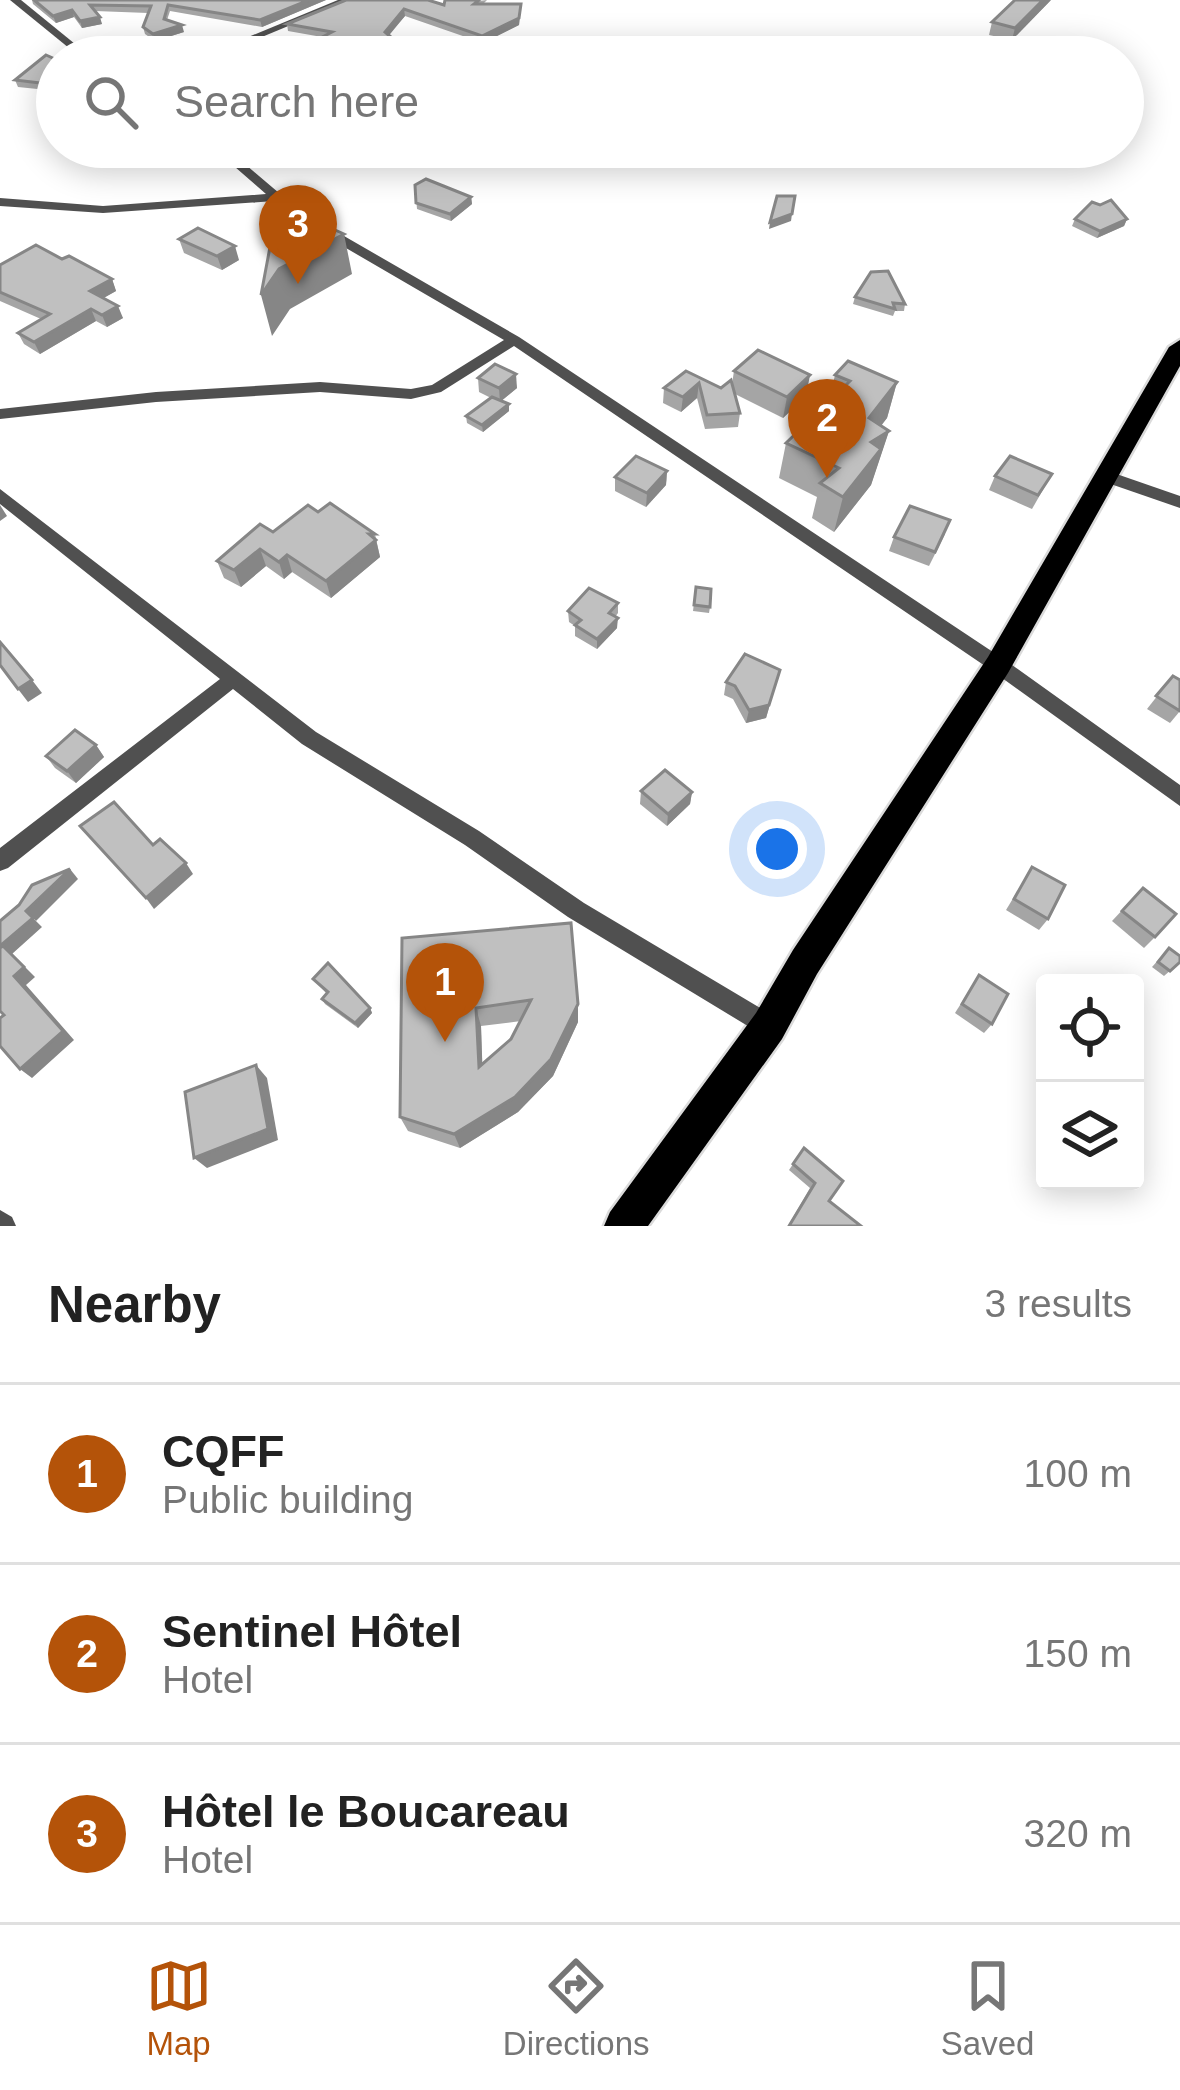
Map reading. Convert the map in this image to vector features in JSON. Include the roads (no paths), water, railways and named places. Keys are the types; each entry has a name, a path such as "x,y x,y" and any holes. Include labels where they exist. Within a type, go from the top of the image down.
{"main road":[{"path":"624,1226 769,1026 998,665 1180,346"}],"street":[{"path":"15,0 60,36"},
{"path":"257,36 346,0"},
{"path":"243,168 295,213 514,340 998,665 1180,797"},
{"path":"0,202 35,208 140,209 276,196"},
{"path":"0,415 156,397 320,387 412,394 436,389 514,340"},
{"path":"1105,476 1180,502"},
{"path":"0,495 309,739 472,838 576,910 769,1026"},
{"path":"0,861 233,679"}],"place":[{"name":"Hôtel le Boucareau","path":"298,284"},
{"name":"Sentinel Hôtel","path":"827,478"},
{"name":"CQFF","path":"445,1042"}]}
